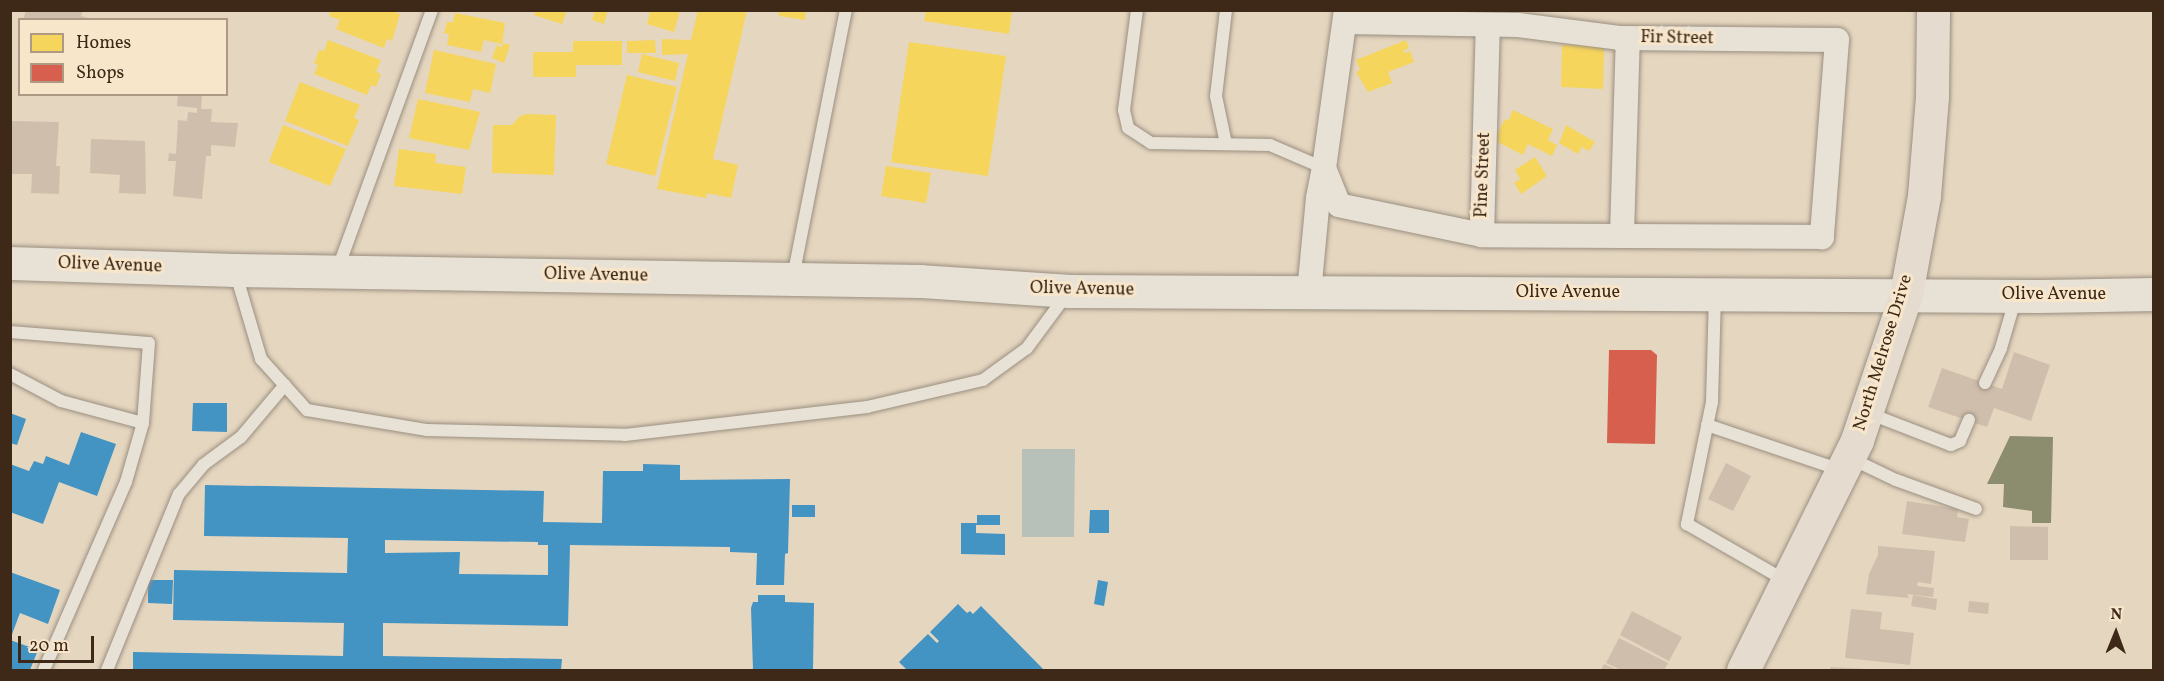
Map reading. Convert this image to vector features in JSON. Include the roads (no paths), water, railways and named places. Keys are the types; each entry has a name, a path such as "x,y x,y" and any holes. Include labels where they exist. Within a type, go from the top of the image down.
{"main road":[{"name":"North Melrose Drive","path":"1743,670 1846,464 1867,412 1906,294 1924,196 1932,96 1933,10"},
{"name":"Olive Avenue","path":"10,263 235,270 920,281 1069,291 2016,296 2154,294"}],"street":[{"path":"1309,292 1318,198 1346,16 1488,26"},
{"name":"Fir Street","path":"1488,26 1519,18 1628,38 1837,40 1822,237"},
{"name":"Pine Street","path":"1488,26 1482,235 1822,237"},
{"path":"1622,236 1628,38"},
{"path":"1324,168 1339,205 1482,235"}],"lane":[{"path":"337,272 432,10"},
{"path":"792,278 846,10"},
{"path":"1137,10 1124,110 1128,128 1151,143 1270,145 1324,168"},
{"path":"1226,10 1216,96 1226,144"},
{"path":"235,270 261,359 307,410 427,430 625,435 867,407 983,380 1027,348 1069,291"},
{"path":"1715,293 1712,402 1687,524 1787,581"},
{"path":"1985,383 2001,348 2016,296"},
{"path":"10,332 149,343 143,423 126,482 44,670"},
{"path":"10,374 61,401 143,423"},
{"path":"107,670 179,494 203,465 248,430 285,385"},
{"path":"1867,412 1951,445 1960,441 1969,420"},
{"path":"1707,425 1846,464 1976,509"}]}
